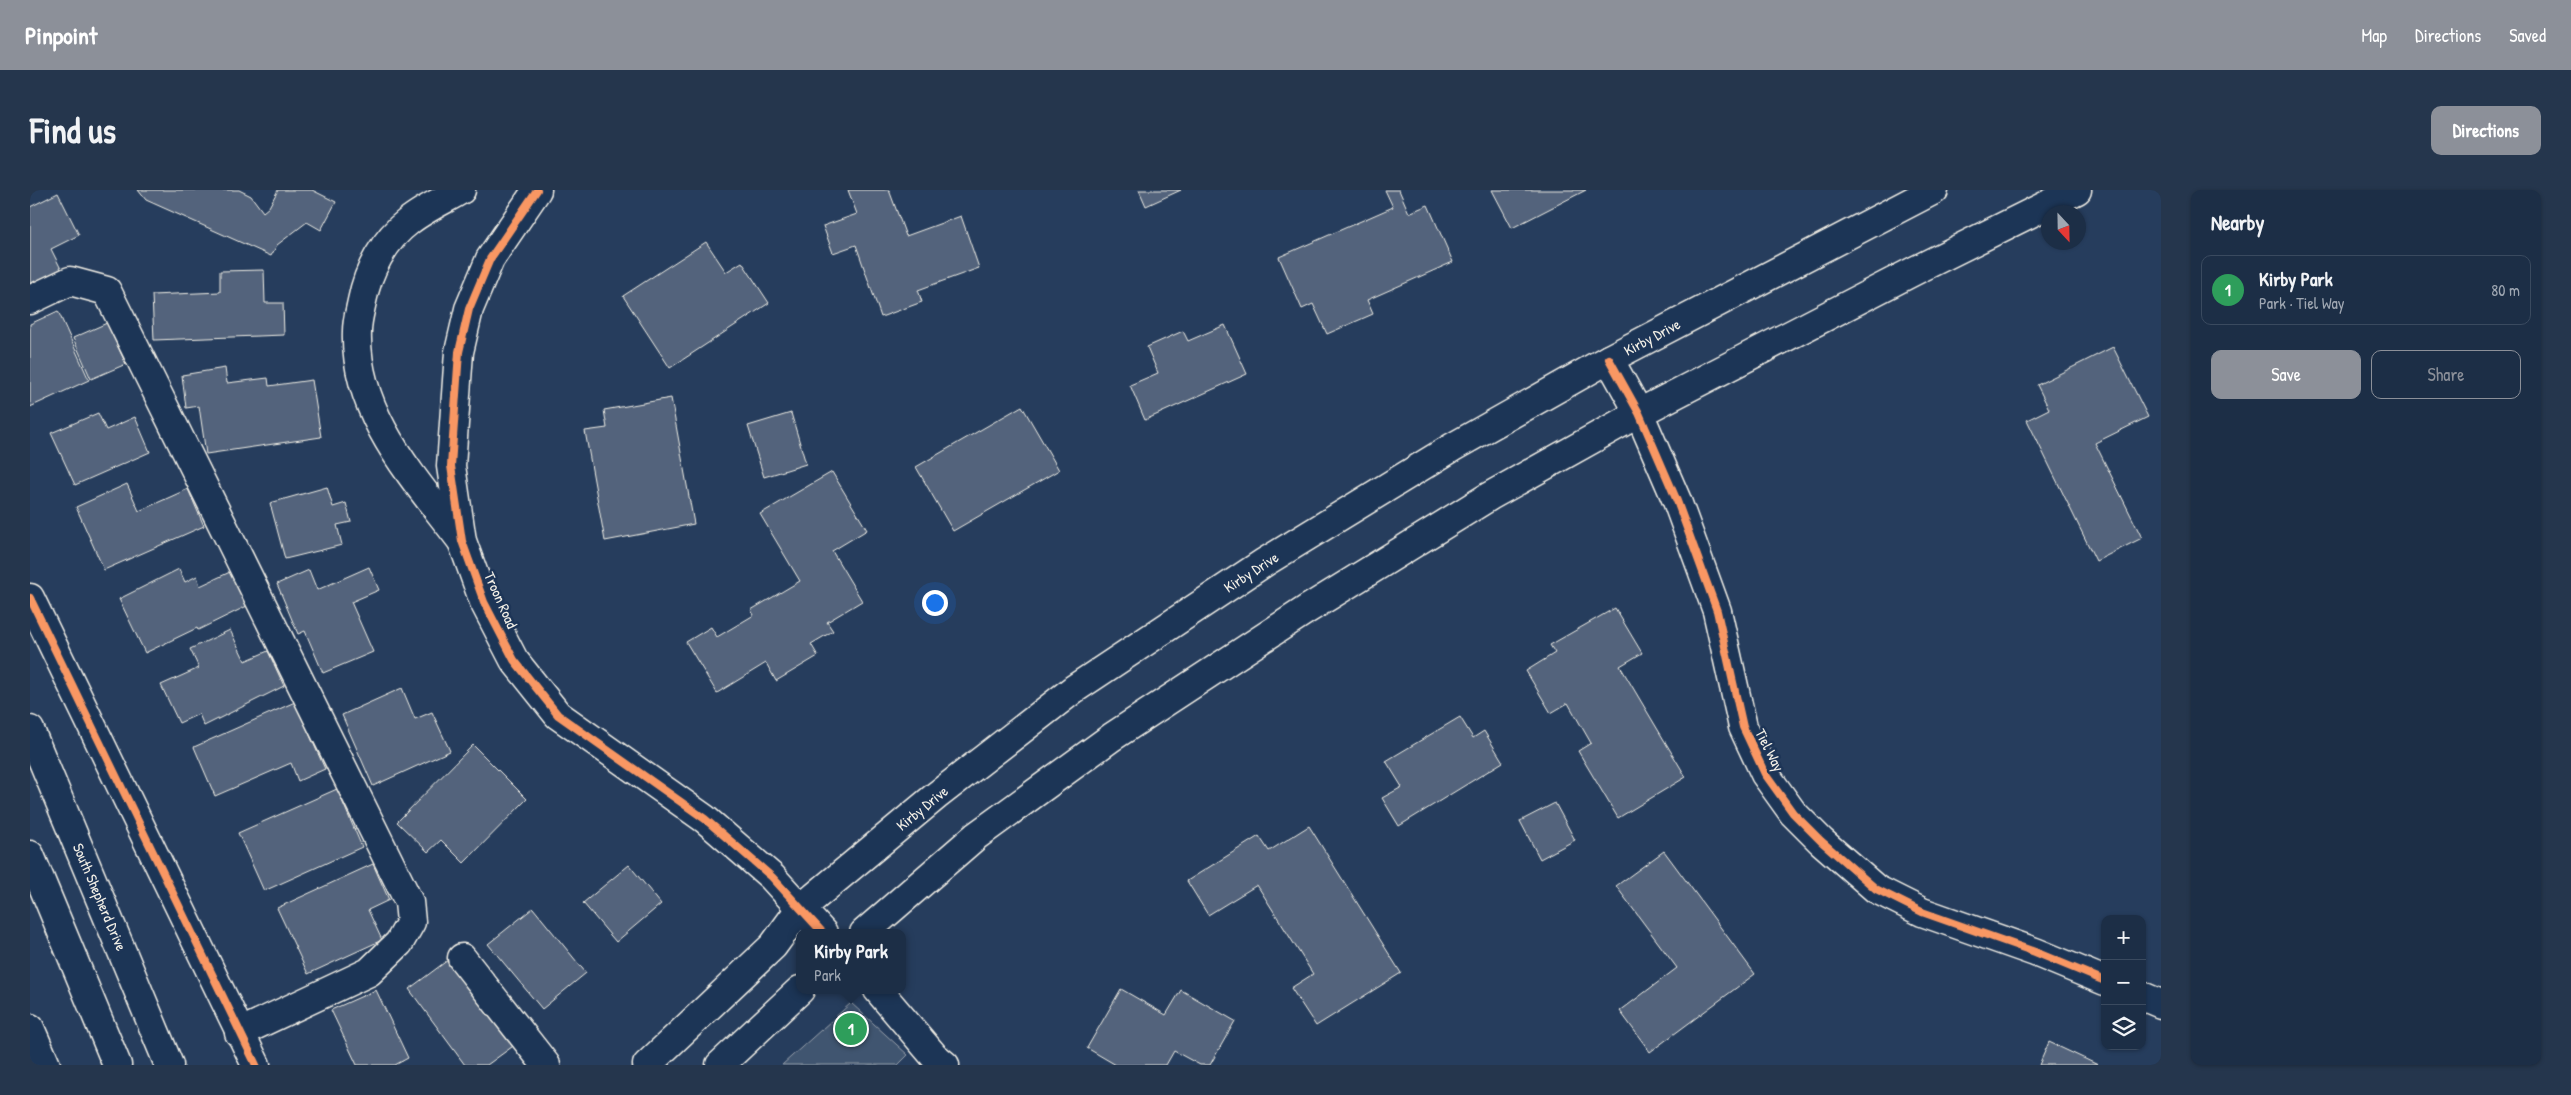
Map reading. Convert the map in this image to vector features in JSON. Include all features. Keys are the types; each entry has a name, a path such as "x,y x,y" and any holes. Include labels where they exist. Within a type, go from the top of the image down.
{"main road":[{"name":"Troon Road","path":"462,190 409,221 386,244 366,279 356,330 361,380 379,427 410,473 462,541"},
{"name":"Troon Road","path":"537,190 490,259 467,318 459,352 451,466 462,541 484,602 514,660 558,715 705,819 772,877 800,909"},
{"name":"Kirby Drive","path":"647,1065 773,946 800,909 936,796 1074,689 1265,562 1452,448 1609,359 1934,190"},
{"path":"869,929 976,836 1112,737 1306,610 1490,496 1639,413 1916,270 2077,190"},
{"path":"30,300 70,280 107,291 409,902 411,922 399,943 370,972 239,1033"},
{"name":"Tiel Way","path":"1609,359 1639,413 1677,501 1717,611 1743,727 1766,774 1794,814 1821,841 1876,889 1922,912 2035,952 2101,979"},
{"path":"30,598 256,1065"},
{"name":"South Shepherd Drive","path":"30,730 169,1065"},
{"path":"30,855 117,1065"},
{"path":"800,909 819,929"},
{"path":"462,958 546,1065"},
{"path":"720,1065 796,994"},
{"path":"881,994 934,1056 945,1065"},
{"path":"2146,998 2161,1004"},
{"path":"30,1028 46,1065"}],"shaded area":[{"path":"851,1003 908,1055 898,1065 782,1065"}],"building":[{"path":"138,190 239,190 251,196 263,212 269,207 278,190 312,190 336,202 321,230 307,222 277,245 271,256 146,200"},
{"path":"848,190 889,190 906,236 961,216 979,268 918,290 922,302 881,317 856,245 833,253 823,226 857,214"},
{"path":"1139,190 1181,190 1146,206"},
{"path":"1385,190 1399,190 1409,213 1428,205 1453,262 1367,300 1373,314 1327,334 1313,304 1302,309 1279,257 1393,207"},
{"path":"1492,190 1586,190 1512,228"},
{"path":"58,193 79,235 51,249 61,269 30,284 30,207"},
{"path":"706,242 726,272 742,262 769,303 670,368 623,296"},
{"path":"264,270 265,303 283,303 284,335 154,340 152,295 220,292 220,271"},
{"path":"58,311 89,380 30,407 30,324"},
{"path":"107,323 126,364 91,379 73,338"},
{"path":"1225,325 1247,374 1145,420 1130,385 1158,373 1147,347 1183,331 1188,341"},
{"path":"2113,347 2148,417 2095,443 2142,538 2096,561 2027,420 2049,409 2037,385"},
{"path":"225,368 227,383 268,378 269,386 312,380 321,437 206,454 199,406 186,408 182,375"},
{"path":"671,398 694,524 605,541 585,431 607,428 604,410"},
{"path":"1022,406 1059,470 953,531 916,467"},
{"path":"98,413 106,430 135,417 150,452 75,485 51,433"},
{"path":"791,413 806,464 764,477 748,426"},
{"path":"832,472 867,530 832,551 862,601 827,622 833,631 811,644 818,656 776,681 766,663 717,693 686,642 711,627 717,637 754,615 751,610 800,581 760,514"},
{"path":"127,484 139,511 188,489 204,526 104,570 76,507"},
{"path":"327,487 333,507 346,503 351,522 337,525 342,545 285,559 270,503"},
{"path":"369,567 379,590 351,602 373,652 323,673 305,631 298,634 277,584 309,570 317,590"},
{"path":"179,569 185,582 197,576 200,586 230,572 247,606 145,653 119,599"},
{"path":"1615,608 1642,653 1620,666 1686,777 1618,818 1578,751 1591,743 1568,703 1551,713 1526,671 1555,653 1550,645"},
{"path":"230,630 245,661 268,651 284,686 204,726 199,714 179,723 161,685 199,668 190,649"},
{"path":"402,688 415,719 432,712 450,751 373,786 342,715"},
{"path":"295,702 325,769 298,781 291,763 215,796 194,747"},
{"path":"1460,717 1473,738 1484,731 1503,762 1399,826 1382,798 1402,787 1386,761"},
{"path":"473,745 527,799 464,863 441,840 428,852 397,822"},
{"path":"337,789 362,847 264,891 238,833"},
{"path":"1555,803 1575,840 1540,859 1520,821"},
{"path":"1309,826 1401,973 1316,1026 1291,988 1313,974 1257,885 1208,915 1187,881 1259,836 1269,851"},
{"path":"1664,851 1755,974 1650,1052 1620,1011 1677,968 1616,886"},
{"path":"373,864 389,900 368,910 382,940 308,974 277,908"},
{"path":"629,865 661,904 616,942 583,903"},
{"path":"533,908 586,973 542,1009 488,944"},
{"path":"452,957 516,1044 487,1065 465,1065 409,989"},
{"path":"1121,989 1166,1015 1181,990 1235,1021 1210,1065 1200,1065 1174,1051 1166,1065 1116,1065 1087,1048"},
{"path":"376,990 408,1058 395,1065 357,1065 331,1010"},
{"path":"2049,1042 2098,1065 2039,1065"}],"cycle path":[{"path":"537,190 490,259 469,309 459,352 451,466 462,541 484,602 514,660 558,715 705,819 772,877 819,929"},
{"path":"1609,359 1639,413 1677,501 1717,611 1743,727 1765,774 1793,813 1821,841 1876,889 1922,912 2035,952 2101,979"},
{"path":"30,598 256,1065"}],"place":[{"name":"Kirby Park","path":"851,1029"}]}
